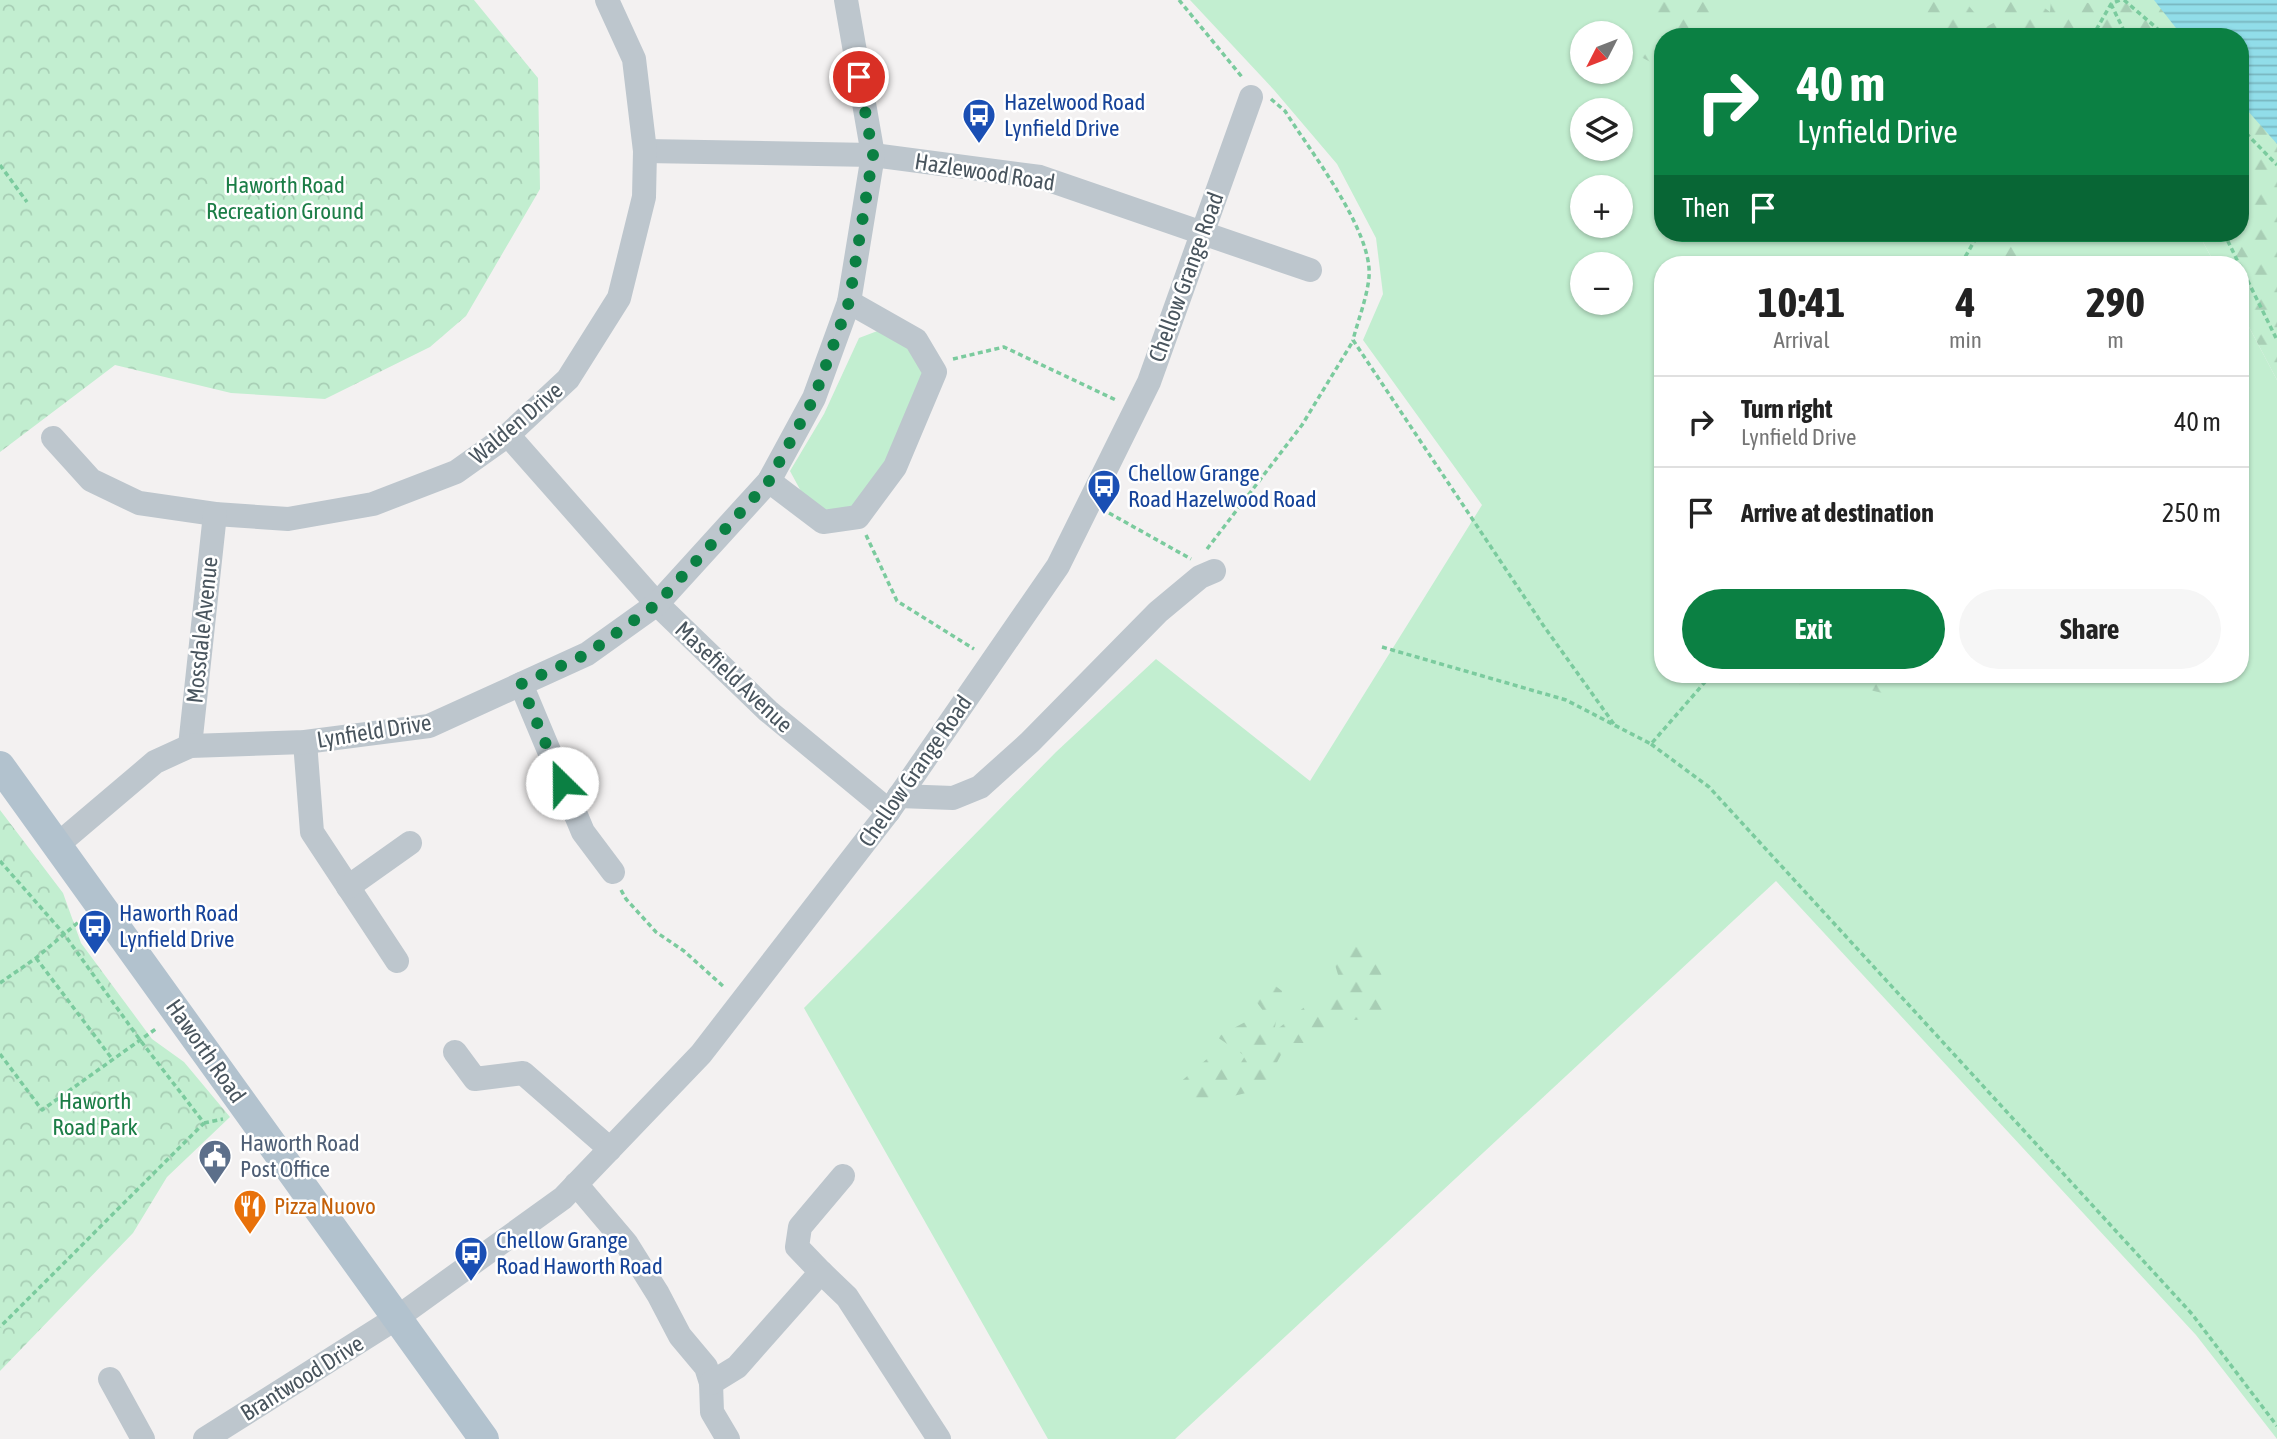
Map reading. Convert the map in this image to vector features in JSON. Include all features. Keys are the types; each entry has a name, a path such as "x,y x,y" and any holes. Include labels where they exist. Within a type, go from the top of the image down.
{"main road":[{"name":"Haworth Road","path":"0,766 484,1439"}],"street":[{"name":"Walden Drive","path":"53,438 91,480 139,503 215,514 288,519 373,503 456,472 508,436 568,379 619,298 644,197 645,150 634,59 607,0"},
{"name":"Lynfield Drive","path":"56,846 155,762 190,746 305,742 429,726 587,654 657,604 769,481 814,398 849,302 873,155 846,0"},
{"name":"Chellow Grange Road","path":"398,1317 563,1198 701,1054 894,804 1058,566 1149,382 1251,97"},
{"name":"Hazlewood Road","path":"645,150 873,155 1040,177 1311,270"},
{"path":"769,481 823,522 858,517 895,467 934,372 916,340 849,302"},
{"name":"Masefield Avenue","path":"508,436 657,604 768,711 894,804"},
{"name":"Mossdale Avenue","path":"190,746 215,514"},
{"path":"894,804 953,799 980,787 1030,742 1158,612 1200,577 1206,567"},
{"path":"521,684 583,832 613,872"},
{"path":"305,742 312,832 397,961"},
{"path":"348,887 410,843"},
{"path":"456,1052 475,1079 523,1073 610,1149"},
{"path":"843,1176 800,1227 797,1247 847,1297 939,1439"},
{"path":"576,1184 633,1253 680,1336 706,1367 711,1383 712,1412 729,1439"},
{"path":"711,1383 737,1367 821,1272"},
{"name":"Brantwood Drive","path":"205,1439 398,1317"},
{"path":"110,1379 143,1439"}],"path":[{"path":"1089,502 1206,567 1303,425 1353,340 1369,277 1366,252 1350,214 1285,111 1273,100 1251,97 1244,79 1179,0"},
{"path":"2097,28 2111,4 2122,0 2156,28"},
{"path":"2111,4 2123,28"},
{"path":"2249,136 2277,166"},
{"path":"0,164 27,202"},
{"path":"2249,283 2277,340"},
{"path":"1353,340 1543,625 1616,727"},
{"path":"930,364 1004,347 1135,409"},
{"path":"858,517 897,601 992,661"},
{"path":"1382,647 1566,700 1651,744 1709,787 2192,1314 2277,1426"},
{"path":"1651,744 1704,683"},
{"path":"0,860 64,934 204,1123"},
{"path":"613,872 626,899 656,932 684,951 741,1003"},
{"path":"0,983 36,958 100,904"},
{"path":"36,958 113,1060"},
{"path":"0,1054 42,1110 179,1012"},
{"path":"0,1327 204,1123 230,1117"}],"green space":[{"name":"Haworth Road Recreation Ground","path":"0,0 474,0 538,78 540,189 466,316 430,347 325,399 231,393 115,365 0,452"},
{"path":"1190,0 2091,0 2102,28 1654,28 1654,242 2203,242 2211,256 1654,256 1654,683 2249,683 2249,327 2277,380 2277,1439 2196,1335 1776,881 1175,1439 1048,1439 804,1008 1056,752 1156,659 1310,781 1482,505 1363,340 1383,294 1376,238 1337,164 1274,90"},
{"path":"1645,0 1715,0 1710,28 1654,28 1655,9"},
{"path":"1915,0 1971,0 1969,6 1986,27 1997,21 1979,4 1986,0 2034,0 2050,12 2051,0 2079,0 2091,4 2091,0 2277,0 2277,380 2249,327 2249,256 2211,256 2203,242 2249,242 2249,28 1927,28"},
{"path":"1654,30 1654,64 1641,57"},
{"path":"1972,242 2023,242 2023,256 1981,256 1980,246"},
{"path":"880,330 911,347 925,372 886,461 853,507 824,510 803,495 790,471 824,414 859,338"},
{"path":"1798,683 1827,683 1812,690"},
{"path":"1840,683 1900,683 1891,695"},
{"name":"Haworth Road Park","path":"0,810 63,893 81,943 152,1039 184,1062 230,1117 167,1177 133,1233 0,1371"},
{"path":"1357,943 1378,966 1384,983 1388,1014 1369,1019 1340,1021 1316,1043 1291,1043 1284,1049 1263,1089 1208,1102 1192,1112 1177,1085 1208,1058 1234,1074 1245,1056 1217,1037 1264,1012 1249,992 1269,981 1282,991 1274,1032 1313,1000 1345,997 1335,965"}],"water":[{"path":"2154,0 2277,0 2277,144 2249,112 2249,28 2176,28"}],"place":[{"name":"Hazelwood Road Lynfield Drive","path":"979,145"},
{"name":"Chellow Grange Road Hazelwood Road","path":"1104,516"},
{"name":"Haworth Road Lynfield Drive","path":"95,956"},
{"name":"Haworth Road Post Office","path":"215,1186"},
{"name":"Pizza Nuovo","path":"250,1236"},
{"name":"Chellow Grange Road Haworth Road","path":"471,1283"}],"route":[{"path":"562,783 521,684 587,654 657,604 769,481 814,398 849,302 873,155 859,77"}]}
